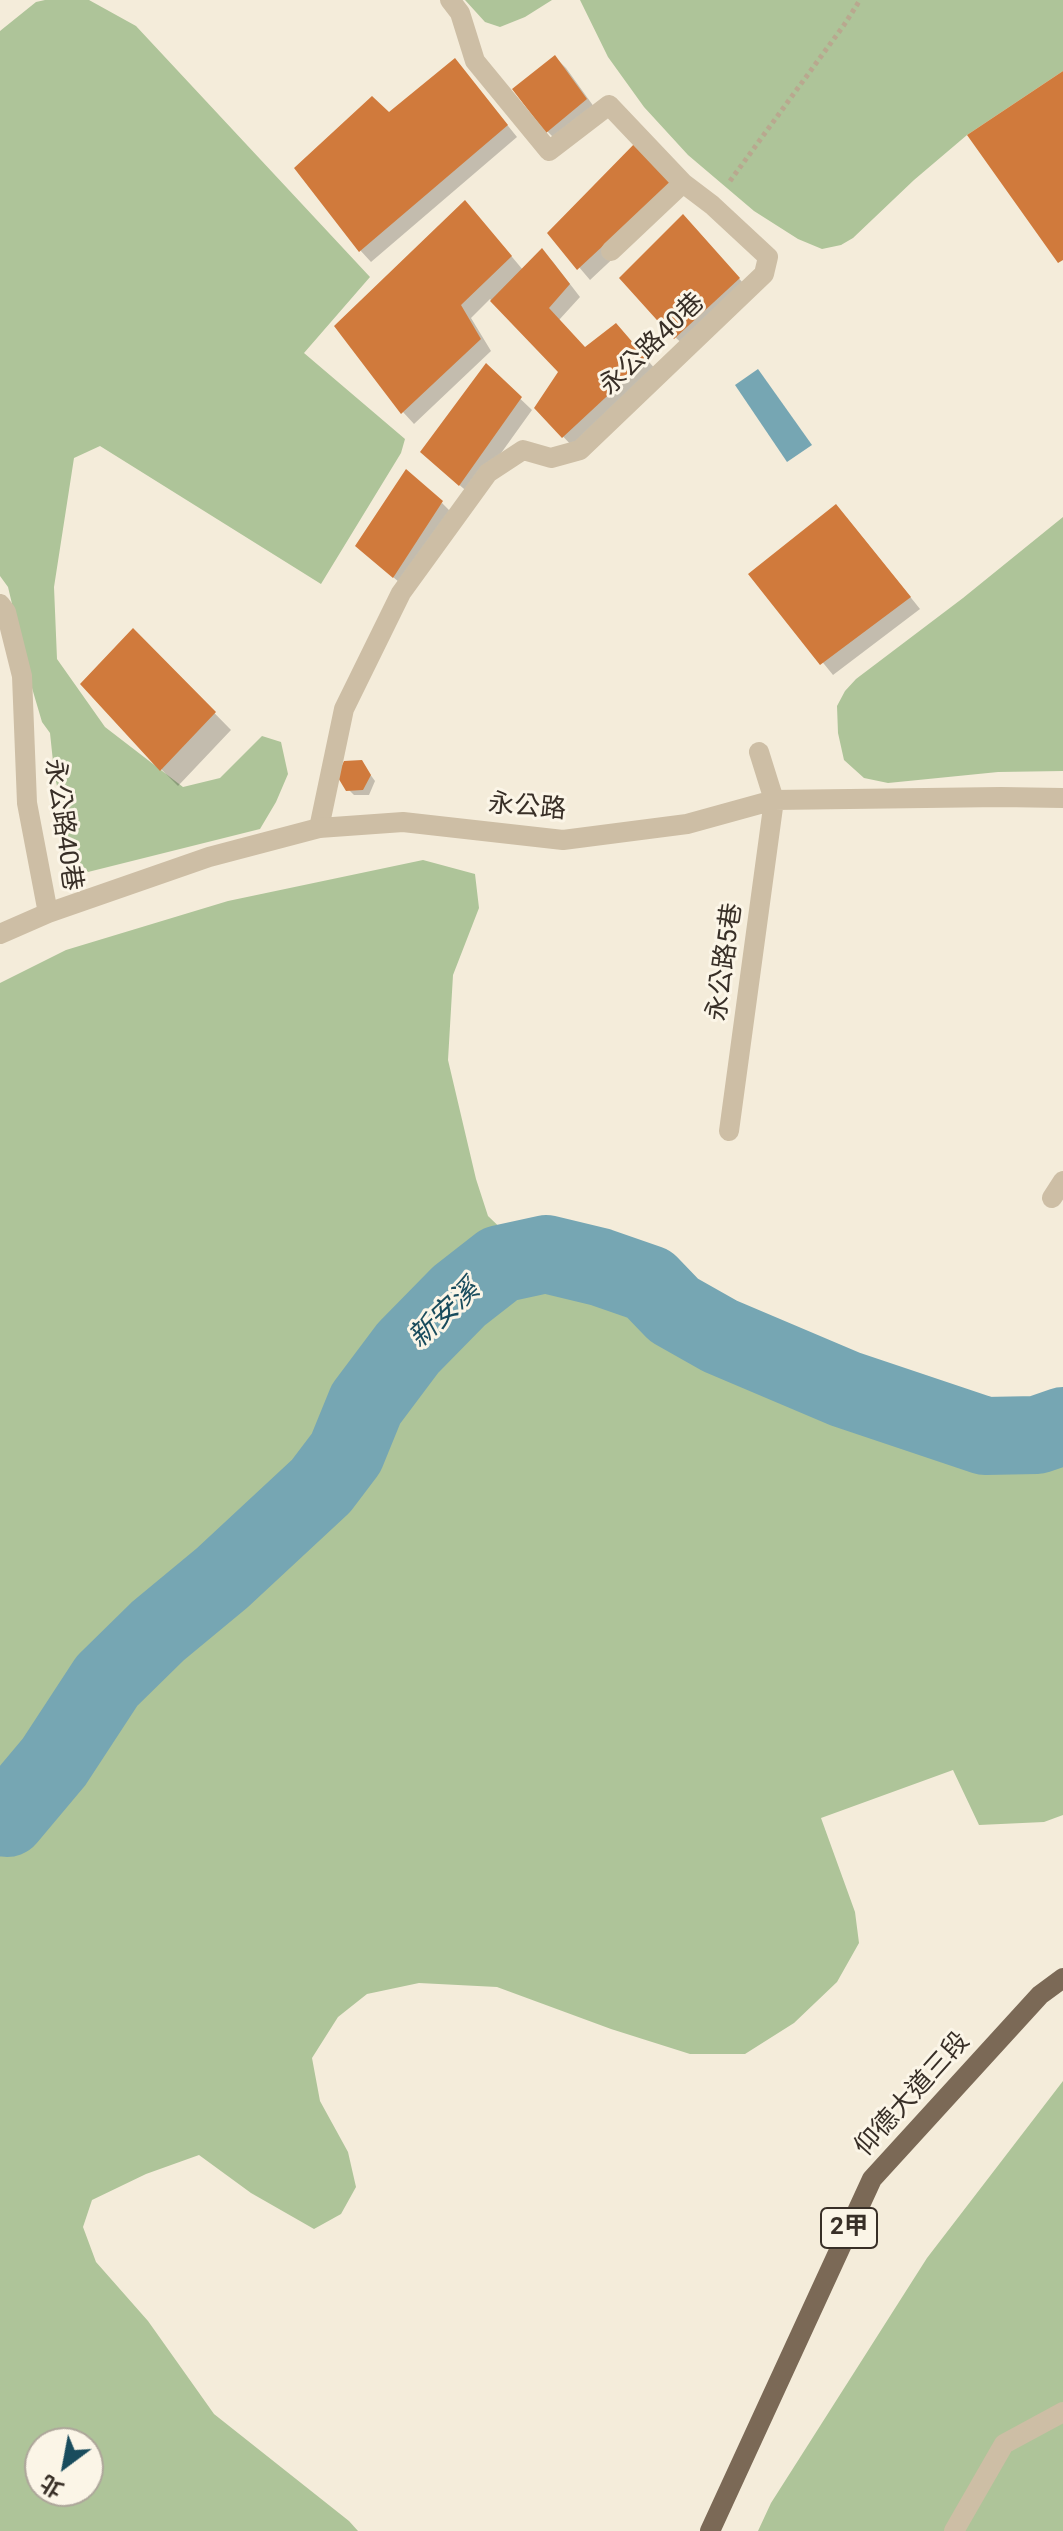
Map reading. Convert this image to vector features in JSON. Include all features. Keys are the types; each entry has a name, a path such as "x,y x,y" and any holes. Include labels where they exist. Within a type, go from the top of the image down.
{"main road":[{"name":"仰德大道三段","path":"710,2531 872,2179 1040,1995 1063,1978"}],"street":[{"name":"永公路40巷","path":"319,828 344,709 401,593 488,473 523,450 551,458 580,450 764,274 768,257 712,205 683,183 609,105 549,151 475,61 460,13 450,0"},
{"path":"611,251 683,183"},
{"name":"永公路40巷","path":"0,604 6,612 22,676 27,803 48,913"},
{"path":"759,752 774,800"},
{"name":"永公路","path":"0,934 48,913 209,857 319,828 403,822 563,840 687,824 774,800 1063,798"},
{"name":"永公路5巷","path":"729,1131 774,800"},
{"path":"954,2531 1004,2444 1063,2412"}],"path":[{"path":"712,205 860,0"}],"green space":[{"path":"89,0 136,26 370,277 304,353 405,439 401,453 321,584 100,446 74,458 54,587 57,659 105,727 183,787 220,778 262,736 281,742 288,774 260,829 88,872 70,852 50,733 42,722 32,688 8,587 0,576 0,31 36,2"},
{"path":"465,0 552,0 525,17 500,27 485,22"},
{"path":"580,0 1063,0 1063,71 967,135 853,238 841,245 822,249 798,239 754,211 688,155 644,107 608,57"},
{"path":"1063,517 1063,771 998,772 888,783 864,778 844,760 838,733 837,706 845,691 856,679"},
{"path":"423,860 475,874 479,908 453,975 448,1060 476,1179 488,1216 560,1285 629,1304 710,1355 844,1406 966,1447 1039,1459 1063,1449 1063,1815 1044,1822 979,1825 953,1770 821,1818 855,1912 859,1943 837,1982 794,2023 745,2054 690,2054 497,1987 419,1983 367,1994 338,2017 312,2058 320,2101 348,2152 356,2187 341,2214 314,2229 251,2193 199,2155 146,2174 92,2200 83,2227 96,2262 148,2321 214,2414 358,2531 0,2531 0,983 66,950 228,901"},
{"path":"1063,2081 1063,2531 758,2531 771,2503 927,2258"}],"water":[{"path":"758,369 812,445 787,462 735,385"}],"building":[{"path":"555,55 587,99 546,133 512,89"},
{"path":"455,58 508,125 359,252 294,168 372,96 389,112"},
{"path":"1063,71 1063,260 1058,263 967,135"},
{"path":"639,139 674,180 577,270 547,233"},
{"path":"465,200 512,256 461,305 481,339 401,414 334,326"},
{"path":"683,214 740,278 674,339 619,278"},
{"path":"542,248 570,284 549,308 585,347 616,323 647,359 562,438 534,408 558,372 490,301"},
{"path":"486,363 522,397 459,486 420,452"},
{"path":"406,469 443,501 393,578 355,546"},
{"path":"836,504 911,597 820,665 748,574"},
{"path":"133,628 216,712 160,771 80,684"},
{"path":"362,760 371,775 363,790 346,791 337,776 344,761"}],"waterway":[{"name":"新安溪","path":"0,1817 7,1818 54,1762 107,1681 158,1631 222,1578 321,1486 346,1453 366,1404 408,1348 459,1296 500,1264 546,1254 600,1267 649,1284 674,1310 720,1336 845,1389 985,1436 1037,1435 1063,1426"}]}
